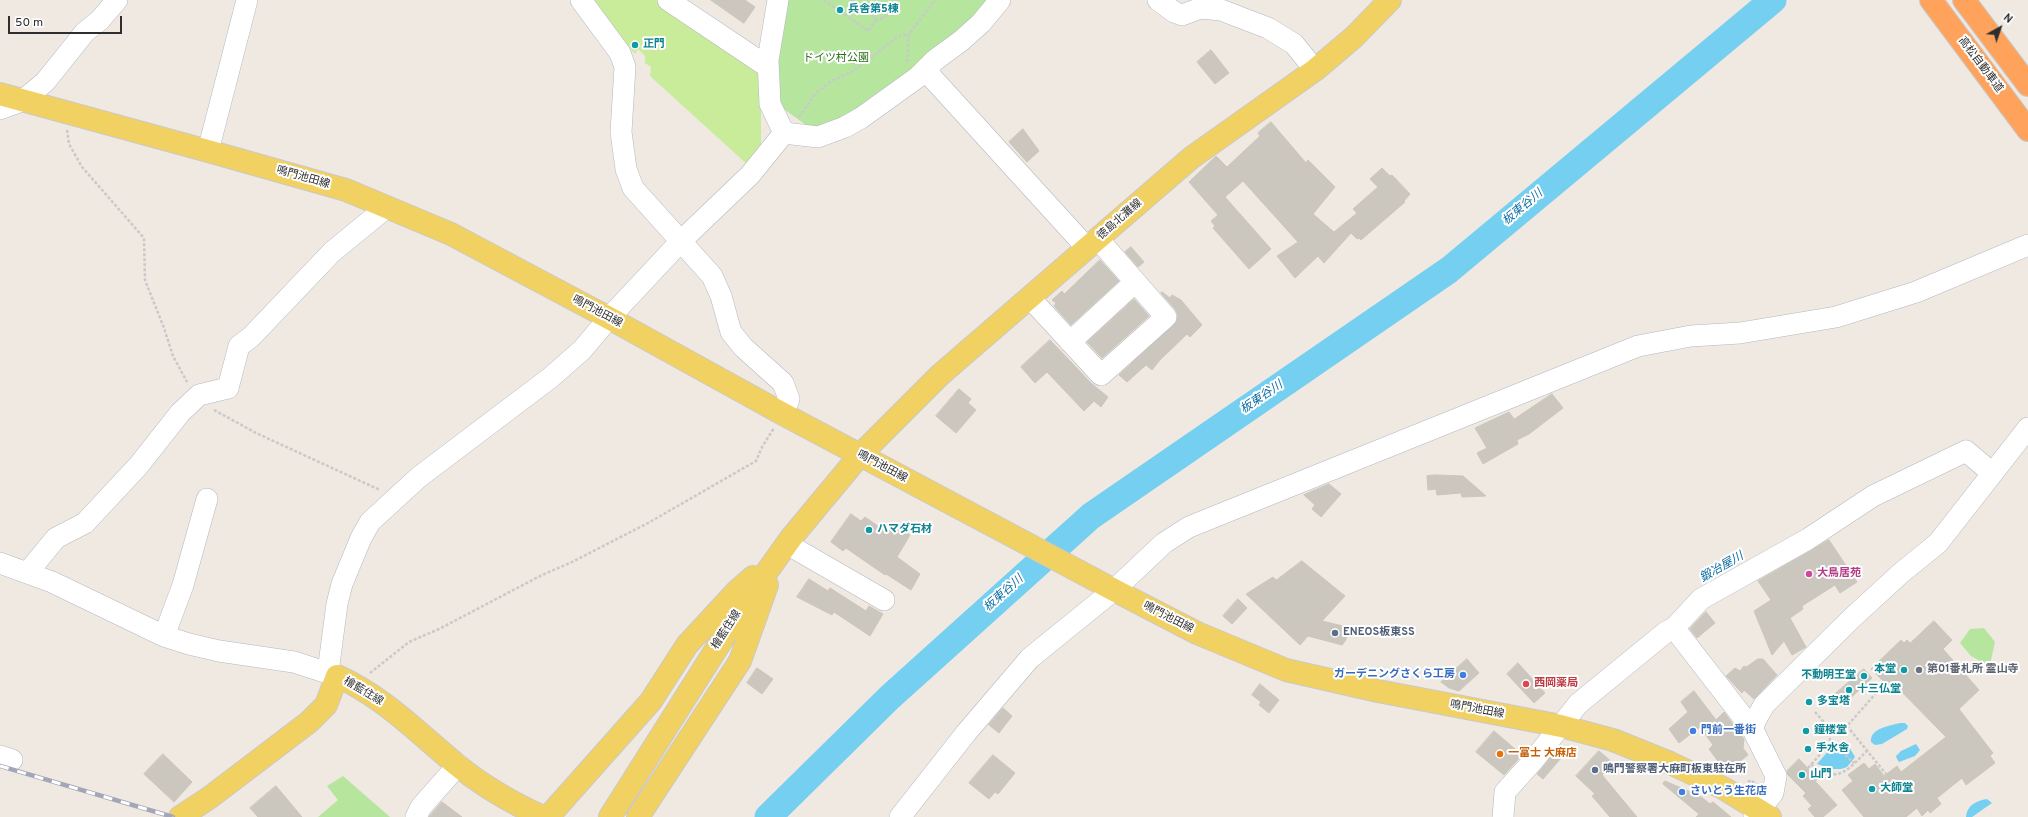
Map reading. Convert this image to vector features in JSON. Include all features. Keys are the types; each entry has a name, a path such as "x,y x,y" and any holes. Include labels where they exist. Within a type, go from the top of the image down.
{"highway":[{"path":"1964,0 2028,85"},
{"name":"高松自動車道","path":"1936,7 2028,130"}],"main road":[{"name":"徳島北灘線","path":"860,455 940,375 1191,158 1315,70 1354,37 1390,0"},
{"name":"鳴門池田線","path":"0,94 208,150 346,190 451,234 609,318 783,414 996,526 1108,587 1197,633 1286,670 1378,691 1561,726 1613,740 1670,762 1734,794 1761,814"},
{"name":"檜藍住線","path":"610,817 717,646 782,551 860,455"},
{"path":"548,817 651,701 686,645 737,591 782,551"},
{"path":"638,817 740,661 782,551"},
{"name":"檜藍住線","path":"180,817 209,798 309,722 326,705 333,674 359,686 387,706 458,765 498,794 543,817"}],"street":[{"path":"0,109 22,101 45,82 85,32 100,20 117,0"},
{"path":"208,150 247,0"},
{"path":"581,0 620,53 625,66 621,132 626,169 633,188 712,276 721,296 731,332 743,347 783,383 789,399 783,414"},
{"path":"668,0 768,67"},
{"path":"778,0 768,67 770,104 784,133"},
{"path":"784,133 818,137 845,127 861,118 922,74 935,60 961,41 981,23 1000,0"},
{"path":"1158,0 1174,12 1182,15 1201,8 1221,10 1268,28 1294,44 1315,70"},
{"path":"922,74 1092,244 1135,282 1166,317 1101,375 1030,298"},
{"path":"0,563 28,572 164,636 219,651 294,662 333,674 337,604 342,584 361,538 370,522 419,477 550,378 582,350 609,318 681,241 750,175 784,133"},
{"path":"28,572 56,538 85,523 139,465 180,413 199,396 228,388 239,346 251,337 332,252 387,207"},
{"path":"900,817 966,733 1030,658 1108,587 1164,543 1189,527 1638,346 1691,336 1740,333 1836,317 1916,292 2028,245"},
{"path":"1070,342 1135,282"},
{"path":"1753,730 1755,721 1764,705 1852,618 1938,543 2028,428"},
{"path":"1503,817 1505,792 1533,761 1588,694 1666,632 1674,628 1701,599 1808,539 1873,496 1928,468 1966,451 1992,473"},
{"path":"164,636 183,585 207,499"},
{"path":"782,551 884,600"},
{"path":"1674,628 1753,730 1776,776 1774,793 1761,814"},
{"path":"416,817 421,807 458,765"}],"path":[{"path":"824,0 868,31 877,19"},
{"path":"851,0 877,19 884,18 896,0"},
{"path":"922,74 906,59 909,34 935,0"},
{"path":"784,133 798,119 816,93 831,81 860,67 900,36 909,34"},
{"path":"68,112 66,125 69,144 82,167 144,238 145,280 164,328 173,356 188,384 212,409 256,433 396,497"},
{"path":"359,686 368,675 409,642 439,630 542,575 572,562 648,523 756,461 762,447 783,414"},
{"path":"1829,728 1847,726 1885,683"},
{"path":"1815,712 1829,728"},
{"path":"1847,726 1886,774"},
{"path":"1808,768 1829,744 1830,739 1826,731 1829,728"},
{"path":"1829,744 1836,746 1854,763"},
{"path":"1812,764 1823,774 1838,775 1868,750"}],"green space":[{"path":"589,0 661,0 748,58 760,74 761,84 761,150 750,167 650,76 651,67 645,63 645,56 638,49 635,54"},
{"name":"ドイツ村公園","path":"787,0 993,0 920,70 817,133 777,104 776,55"},
{"path":"1984,628 1995,642 1991,660 1987,665 1971,656 1960,643 1970,629"},
{"path":"343,776 390,817 318,817 338,800 327,786"}],"water":[{"path":"1905,723 1908,726 1907,729 1882,744 1875,745 1871,742 1874,734 1881,728"},
{"path":"1916,744 1920,750 1915,756 1899,762 1896,756 1901,751"},
{"path":"1842,745 1848,745 1855,757 1847,767 1832,769 1817,764 1829,750 1832,752 1836,751"},
{"path":"1987,799 1992,803 1972,817 1966,817 1968,809 1973,804"}],"building":[{"path":"711,0 745,0 755,7 744,23"},
{"path":"1211,50 1229,73 1215,84 1197,62"},
{"path":"1271,122 1306,163 1308,160 1335,187 1313,214 1334,232 1357,213 1353,209 1378,187 1370,179 1382,168 1390,176 1392,175 1410,194 1404,201 1405,202 1361,240 1359,238 1357,239 1351,233 1324,263 1318,256 1295,278 1277,256 1298,242 1243,181 1225,197 1271,249 1249,269 1213,228 1215,226 1211,221 1218,215 1189,182 1216,156 1227,167 1260,136 1258,133"},
{"path":"1023,129 1039,151 1027,162 1009,142"},
{"path":"1131,247 1144,262 1138,267 1125,252"},
{"path":"1100,260 1119,281 1071,325 1054,306 1056,303 1052,300 1062,291 1064,294"},
{"path":"1162,292 1170,298 1172,295 1181,300 1202,325 1190,337 1187,334 1160,360 1152,370 1146,365 1127,382 1119,375 1177,321 1178,315 1175,309 1161,293"},
{"path":"1134,299 1149,316 1102,358 1087,342"},
{"path":"1050,340 1092,384 1108,397 1101,407 1094,401 1084,411 1047,372 1035,383 1021,367"},
{"path":"959,389 971,399 968,403 976,410 956,433 936,416"},
{"path":"1552,394 1563,408 1529,434 1517,440 1518,444 1483,464 1477,453 1487,448 1475,428 1509,412 1514,419"},
{"path":"1427,476 1463,476 1486,496 1462,497 1461,493 1437,495 1436,489 1428,490"},
{"path":"1329,484 1341,494 1321,517 1312,509 1315,505 1304,495"},
{"path":"851,514 861,521 865,517 888,533 893,525 910,535 897,557 920,574 911,590 886,574 885,575 846,548 843,551 831,542"},
{"name":"大鳥居苑","path":"1829,540 1857,582 1840,593 1835,585 1802,606 1803,609 1790,618 1806,647 1792,655 1784,641 1772,655 1754,611 1771,600 1758,581"},
{"path":"1302,561 1345,596 1322,621 1347,627 1346,640 1342,645 1308,636 1300,645 1246,594 1273,577 1276,580"},
{"path":"809,579 828,591 830,588 866,611 869,606 883,614 870,636 834,612 832,615 797,597"},
{"path":"1238,599 1247,608 1232,624 1223,616"},
{"path":"1706,612 1715,623 1697,638 1690,629"},
{"path":"1934,621 1952,640 1943,649 1979,690 1959,709 1993,753 1990,756 1995,763 1966,785 1962,778 1937,798 1941,804 1930,813 1928,810 1922,816 1917,808 1906,817 1864,817 1842,790 1853,781 1848,775 1864,763 1869,769 1875,764 1884,776 1897,766 1901,772 1946,737 1900,690 1896,694 1871,669 1901,640 1904,643 1907,640 1910,643"},
{"name":"ガーデニングさくら工房","path":"1467,659 1479,673 1459,691 1449,688 1441,682"},
{"path":"1758,659 1763,659 1777,675 1754,699 1744,690 1742,693 1726,676 1735,668 1740,671 1744,666 1746,667"},
{"name":"西岡薬局","path":"1518,663 1545,693 1534,703 1507,674"},
{"path":"757,668 773,679 762,694 747,683"},
{"name":"十三仏堂","path":"1864,669 1872,678 1843,705 1834,695"},
{"path":"1260,684 1279,700 1269,713 1259,705 1261,702 1252,695"},
{"path":"1694,691 1716,720 1724,712 1744,739 1743,748 1748,755 1726,772 1709,749 1713,745 1700,727 1679,743 1669,729 1688,712 1681,702"},
{"path":"1003,708 1012,716 999,733 989,725"},
{"name":"一冨士 大麻店","path":"1494,731 1522,755 1504,775 1476,752"},
{"path":"1556,751 1562,757 1543,779 1537,774"},
{"path":"1599,751 1613,763 1602,775 1637,817 1610,817 1592,796 1595,794 1576,776"},
{"path":"163,754 192,782 174,802 144,774"},
{"path":"993,755 1015,773 998,794 995,792 989,799 969,783"},
{"path":"1799,759 1818,779 1815,781 1837,805 1823,817 1815,817 1808,809 1812,806 1803,796 1806,793 1787,774 1787,771"},
{"path":"1665,781 1700,796 1710,804 1713,802 1731,817 1696,817 1699,814 1663,784"},
{"path":"276,786 302,817 258,817 250,808"},
{"path":"442,802 462,817 429,817"}],"waterway":[{"name":"板東谷川","path":"768,817 890,697 1091,516 1449,270 1773,0"}],"railway":[{"path":"0,766 173,817"}],"place":[{"name":"兵舎第5棟","path":"840,10"},
{"name":"正門","path":"635,45"},
{"name":"ハマダ石材","path":"869,530"},
{"name":"大鳥居苑","path":"1809,574"},
{"name":"ENEOS板東SS","path":"1335,633"},
{"name":"本堂","path":"1904,670"},
{"name":"第01番札所 霊山寺","path":"1919,670"},
{"name":"ガーデニングさくら工房","path":"1463,675"},
{"name":"不動明王堂","path":"1864,676"},
{"name":"西岡薬局","path":"1526,684"},
{"name":"十三仏堂","path":"1849,690"},
{"name":"多宝塔","path":"1809,702"},
{"name":"門前一番街","path":"1693,731"},
{"name":"鐘楼堂","path":"1806,731"},
{"name":"手水舎","path":"1808,749"},
{"name":"一冨士 大麻店","path":"1500,754"},
{"name":"鳴門警察署大麻町板東駐在所","path":"1595,770"},
{"name":"山門","path":"1802,775"},
{"name":"大師堂","path":"1872,789"},
{"name":"さいとう生花店","path":"1682,792"}],"water label":[{"name":"鍛冶屋川","path":"1722,568"}]}
